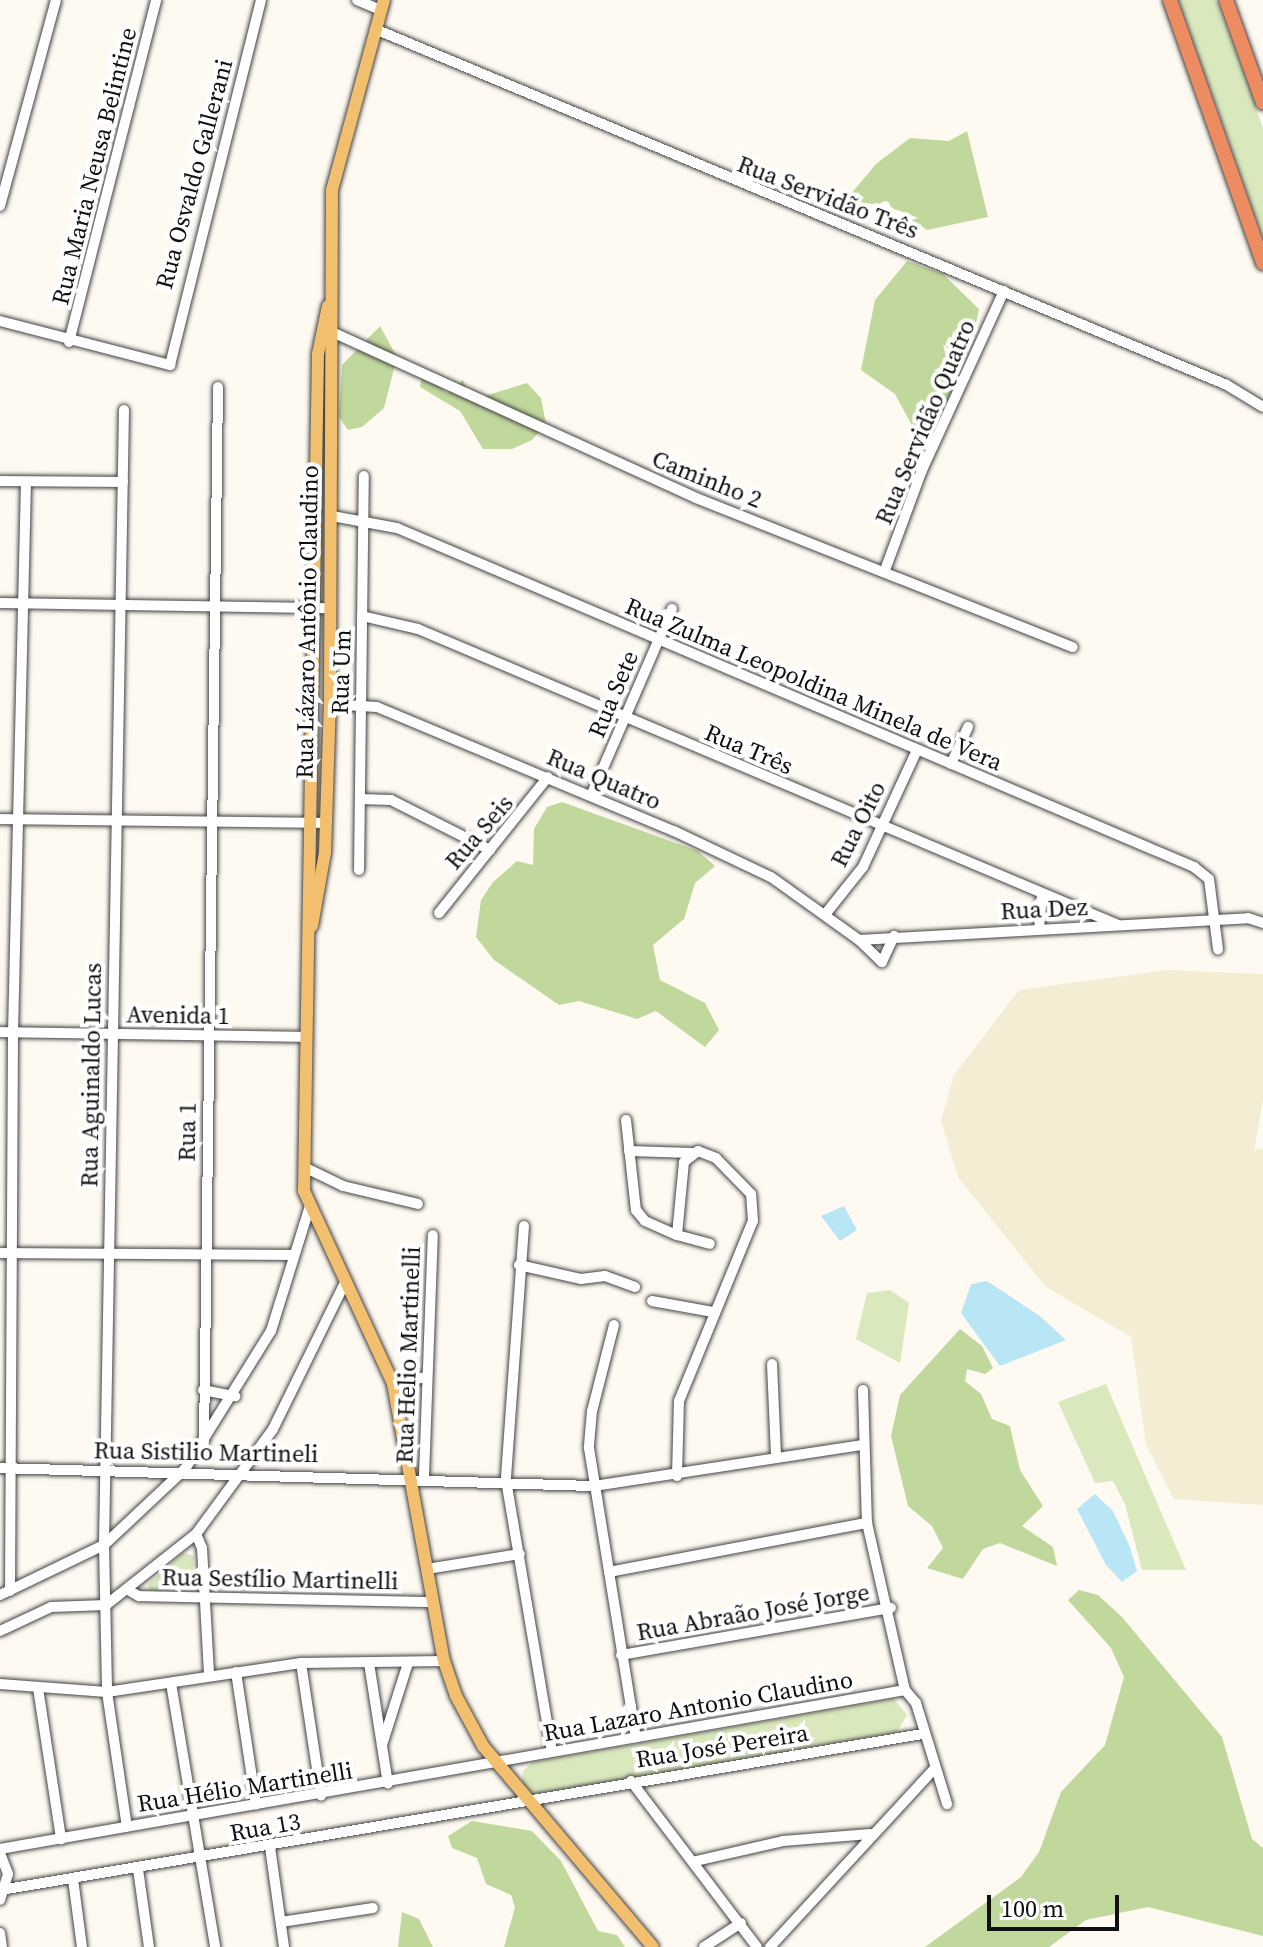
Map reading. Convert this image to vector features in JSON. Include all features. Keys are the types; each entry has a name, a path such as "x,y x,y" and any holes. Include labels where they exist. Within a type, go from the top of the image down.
{"highway":[{"path":"1170,0 1263,263"},
{"path":"1226,0 1263,103"}],"main road":[{"name":"Rua Lázaro Antônio Claudino","path":"382,5 332,190 328,306 318,354 304,1167 309,1209 393,1384 417,1476 427,1569 444,1661 470,1723 497,1763 653,1947"},
{"name":"Rua Lázaro Antônio Claudino","path":"309,937 326,823 330,704 332,332 328,306"}],"street":[{"path":"0,206 56,0"},
{"name":"Rua Maria Neusa Belintine","path":"69,342 156,0"},
{"name":"Rua Osvaldo Gallerani","path":"69,342 164,366 173,359 181,305 261,0"},
{"path":"363,1 382,5"},
{"name":"Rua Servidão Três","path":"375,29 1227,385 1263,407"},
{"name":"Rua Servidão Quatro","path":"885,570 922,470 1004,291"},
{"path":"0,321 69,342"},
{"name":"Caminho 2","path":"332,332 696,498 885,570 1073,647"},
{"name":"Rua 1","path":"204,1442 218,387"},
{"name":"Rua Aguinaldo Lucas","path":"104,1545 118,605 124,410"},
{"name":"Rua Um","path":"359,870 364,476"},
{"path":"0,481 123,482"},
{"path":"26,482 20,603 13,1033 5,1253 5,1593 104,1545 185,1469 235,1396 271,1331 309,1209"},
{"name":"Rua Zulma Leopoldina Minela de Vera","path":"332,516 363,517 1203,872 1215,920 1218,949"},
{"path":"0,603 330,608"},
{"name":"Rua Sete","path":"591,796 672,609"},
{"name":"Rua Três","path":"362,616 418,629 624,719 1042,895 1077,905 1118,925"},
{"name":"Rua Quatro","path":"330,704 360,704 548,777 738,860 827,912 859,940"},
{"path":"951,764 968,727"},
{"name":"Rua Oito","path":"827,912 863,867 917,750"},
{"name":"Rua Seis","path":"439,913 548,777"},
{"path":"360,799 391,800 490,850"},
{"path":"0,819 326,823"},
{"path":"1039,929 1042,895"},
{"path":"1077,905 1077,928"},
{"name":"Rua Dez","path":"859,940 1248,918 1263,923"},
{"path":"859,940 882,962 894,936"},
{"name":"Avenida 1","path":"0,1032 307,1037"},
{"path":"626,1120 636,1210 645,1221 677,1235 710,1244"},
{"path":"629,1151 692,1153 716,1158 751,1194 746,1245 713,1312 679,1401 677,1476"},
{"path":"677,1235 684,1162 692,1153"},
{"path":"304,1167 343,1186 418,1204"},
{"path":"524,1226 506,1480 552,1751"},
{"name":"Rua Helio Martinelli","path":"417,1476 426,1377 433,1235"},
{"path":"5,1253 293,1255"},
{"path":"519,1265 581,1279 605,1276 635,1287"},
{"path":"0,1631 51,1607 106,1605 196,1534 247,1471 293,1393 344,1285"},
{"path":"652,1301 713,1312"},
{"path":"614,1325 592,1411 594,1486 636,1737"},
{"path":"772,1364 776,1455"},
{"path":"393,1384 426,1377"},
{"path":"203,1390 235,1396"},
{"path":"863,1390 867,1523 891,1608 905,1690 916,1703 922,1734 947,1804"},
{"name":"Rua Sistilio Martineli","path":"5,1468 106,1471 185,1469 417,1476 594,1486 677,1476 776,1455 863,1445"},
{"path":"609,1572 867,1523"},
{"path":"196,1534 209,1675"},
{"path":"104,1545 107,1692 127,1827"},
{"path":"427,1569 520,1554"},
{"name":"Rua Sestílio Martinelli","path":"128,1590 139,1596 433,1602"},
{"name":"Rua Abraão José Jorge","path":"621,1655 891,1608"},
{"path":"0,1684 107,1692 301,1663 444,1661"},
{"path":"301,1663 321,1795"},
{"path":"369,1663 388,1784"},
{"path":"381,1747 408,1663"},
{"path":"236,1672 256,1805"},
{"path":"171,1683 203,1858 215,1947"},
{"path":"38,1688 61,1839"},
{"name":"Rua Lazaro Antonio Claudino","path":"497,1763 905,1690"},
{"name":"Rua José Pereira","path":"529,1799 922,1734"},
{"name":"Rua Hélio Martinelli","path":"0,1851 497,1763"},
{"path":"770,1947 870,1834 934,1769"},
{"path":"631,1781 696,1861 757,1947"},
{"name":"Rua 13","path":"7,1889 270,1847 529,1799"},
{"path":"696,1861 783,1841 870,1834"},
{"path":"270,1847 284,1947"},
{"path":"0,1851 7,1889 0,1900"},
{"path":"138,1869 149,1947"},
{"path":"73,1879 82,1947"},
{"path":"281,1922 373,1908"},
{"path":"704,1947 741,1923"},
{"path":"0,1933 2,1947"}],"shaded area":[{"path":"1167,970 1263,974 1263,1100 1254,1150 1263,1149 1263,1505 1174,1499 1146,1445 1131,1337 1046,1287 958,1177 941,1121 954,1075 1019,990"}],"green space":[{"path":"1179,0 1216,0 1244,74 1263,128 1263,237"},
{"path":"967,131 988,217 927,230 888,205 852,202 850,195 876,164 910,138 949,141"},
{"path":"907,261 943,274 979,309 972,342 948,373 955,382 944,416 935,438 923,446 895,394 861,370 875,300"},
{"path":"380,326 397,357 384,408 362,427 348,430 339,417 342,365"},
{"path":"423,370 447,393 463,380 472,400 527,383 541,398 546,424 532,440 512,449 483,449 460,411 420,387"},
{"path":"562,802 698,851 715,866 695,883 684,919 653,945 660,980 705,1003 719,1030 705,1047 656,1011 637,1019 579,1001 559,1005 494,960 476,937 481,900 493,882 517,861 533,865 534,829 547,807"},
{"path":"890,1290 909,1303 900,1363 856,1339 867,1293"},
{"path":"960,1329 982,1346 993,1368 985,1374 967,1369 965,1381 981,1394 992,1419 1010,1426 1020,1470 1043,1506 1022,1526 1053,1547 1057,1566 1000,1543 983,1549 963,1579 927,1568 943,1548 932,1526 908,1506 891,1436 900,1395"},
{"path":"1106,1384 1186,1570 1142,1570 1125,1504 1113,1481 1095,1483 1058,1402"},
{"path":"183,1553 194,1556 192,1587 150,1592 148,1584"},
{"path":"1079,1590 1098,1595 1122,1617 1222,1737 1252,1839 1263,1848 1263,1936 1148,1907 1086,1920 1049,1947 925,1947 1021,1877 1039,1852 1061,1792 1105,1745 1124,1677 1111,1648 1068,1600"},
{"path":"894,1699 907,1715 897,1732 535,1795 522,1784 523,1771 533,1762"},
{"path":"472,1821 532,1831 561,1861 598,1931 617,1935 625,1947 504,1947 515,1907 511,1895 486,1884 477,1858 452,1848 448,1836"},
{"path":"402,1912 419,1919 433,1947 398,1947"}],"water":[{"path":"844,1206 857,1230 840,1241 821,1216"},
{"path":"987,1281 1040,1316 1066,1340 1000,1366 961,1313 971,1284"},
{"path":"1095,1494 1113,1511 1130,1547 1137,1571 1122,1582 1106,1565 1077,1509"}]}
